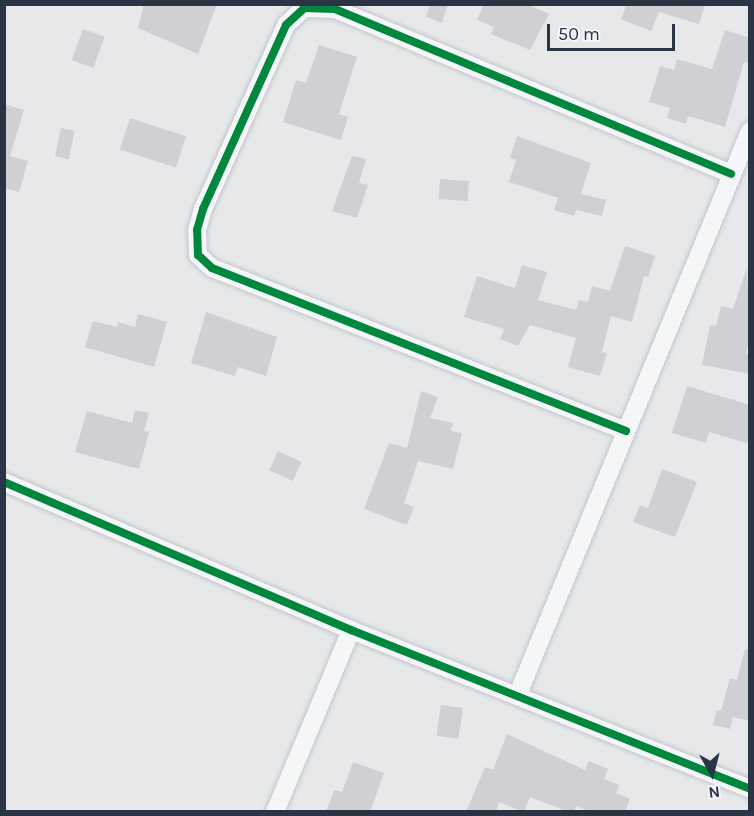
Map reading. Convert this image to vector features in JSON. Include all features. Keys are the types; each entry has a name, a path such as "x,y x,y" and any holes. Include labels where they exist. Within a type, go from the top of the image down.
{"street":[{"path":"626,431 212,268 198,255 197,230 203,209 286,25 304,8 335,9 731,174"},
{"path":"518,694 750,131"},
{"path":"4,482 351,630 518,694 750,789"},
{"path":"275,812 351,630"}],"building":[{"path":"144,4 217,4 198,54 138,28"},
{"path":"430,4 448,4 442,23 426,17"},
{"path":"484,4 526,4 549,14 530,50 491,34 494,27 477,20"},
{"path":"627,4 705,4 699,24 659,12 651,31 621,19"},
{"path":"83,29 105,37 93,68 72,60"},
{"path":"725,30 750,38 750,64 744,62 725,127 688,116 686,124 667,118 670,108 649,102 660,66 674,70 677,59 712,69"},
{"path":"319,45 357,57 339,114 348,117 341,140 283,122 296,80 306,83"},
{"path":"4,104 24,110 10,156 28,161 19,192 4,188"},
{"path":"130,118 186,136 176,168 120,149"},
{"path":"61,128 75,131 69,159 55,156"},
{"path":"517,136 591,163 581,194 606,200 602,216 576,210 574,216 554,210 558,198 509,182 516,160 510,158"},
{"path":"352,156 366,159 359,183 368,185 357,218 332,211"},
{"path":"440,179 469,181 468,201 439,199"},
{"path":"625,246 655,256 648,277 644,276 632,322 611,316 602,352 607,353 600,376 568,367 576,338 530,325 518,346 500,339 504,329 464,317 477,276 515,288 522,265 547,272 538,300 576,310 579,300 588,302 592,286 610,291"},
{"path":"747,267 750,336 746,354 750,354 750,374 702,365 710,325 716,326 721,306 733,309"},
{"path":"206,312 277,337 266,376 238,367 235,376 191,363"},
{"path":"138,314 167,322 154,367 85,347 93,321 117,327 118,322 135,327"},
{"path":"687,386 750,405 750,444 709,432 706,443 672,433"},
{"path":"421,391 438,397 430,418 453,423 451,431 462,433 453,469 418,461 404,503 414,507 407,525 364,509 389,443 407,448"},
{"path":"135,410 149,413 144,431 149,432 139,469 75,452 87,411 132,423"},
{"path":"278,451 302,462 293,481 269,470"},
{"path":"662,469 697,482 675,537 633,522 640,505 648,508"},
{"path":"745,649 750,650 750,721 733,717 730,729 713,725 717,710 721,711 730,678 737,680"},
{"path":"441,705 463,708 458,739 437,736"},
{"path":"507,734 585,770 589,761 608,769 604,779 619,785 616,793 630,799 625,812 592,812 576,806 574,812 569,812 530,797 524,812 499,802 496,812 466,812 485,767 493,770"},
{"path":"353,762 384,773 370,812 326,812 334,790 342,792"}],"cycle path":[{"path":"626,431 212,268 198,255 197,230 203,209 286,25 304,8 335,9 731,174"},
{"path":"4,482 351,630 750,789"}]}
